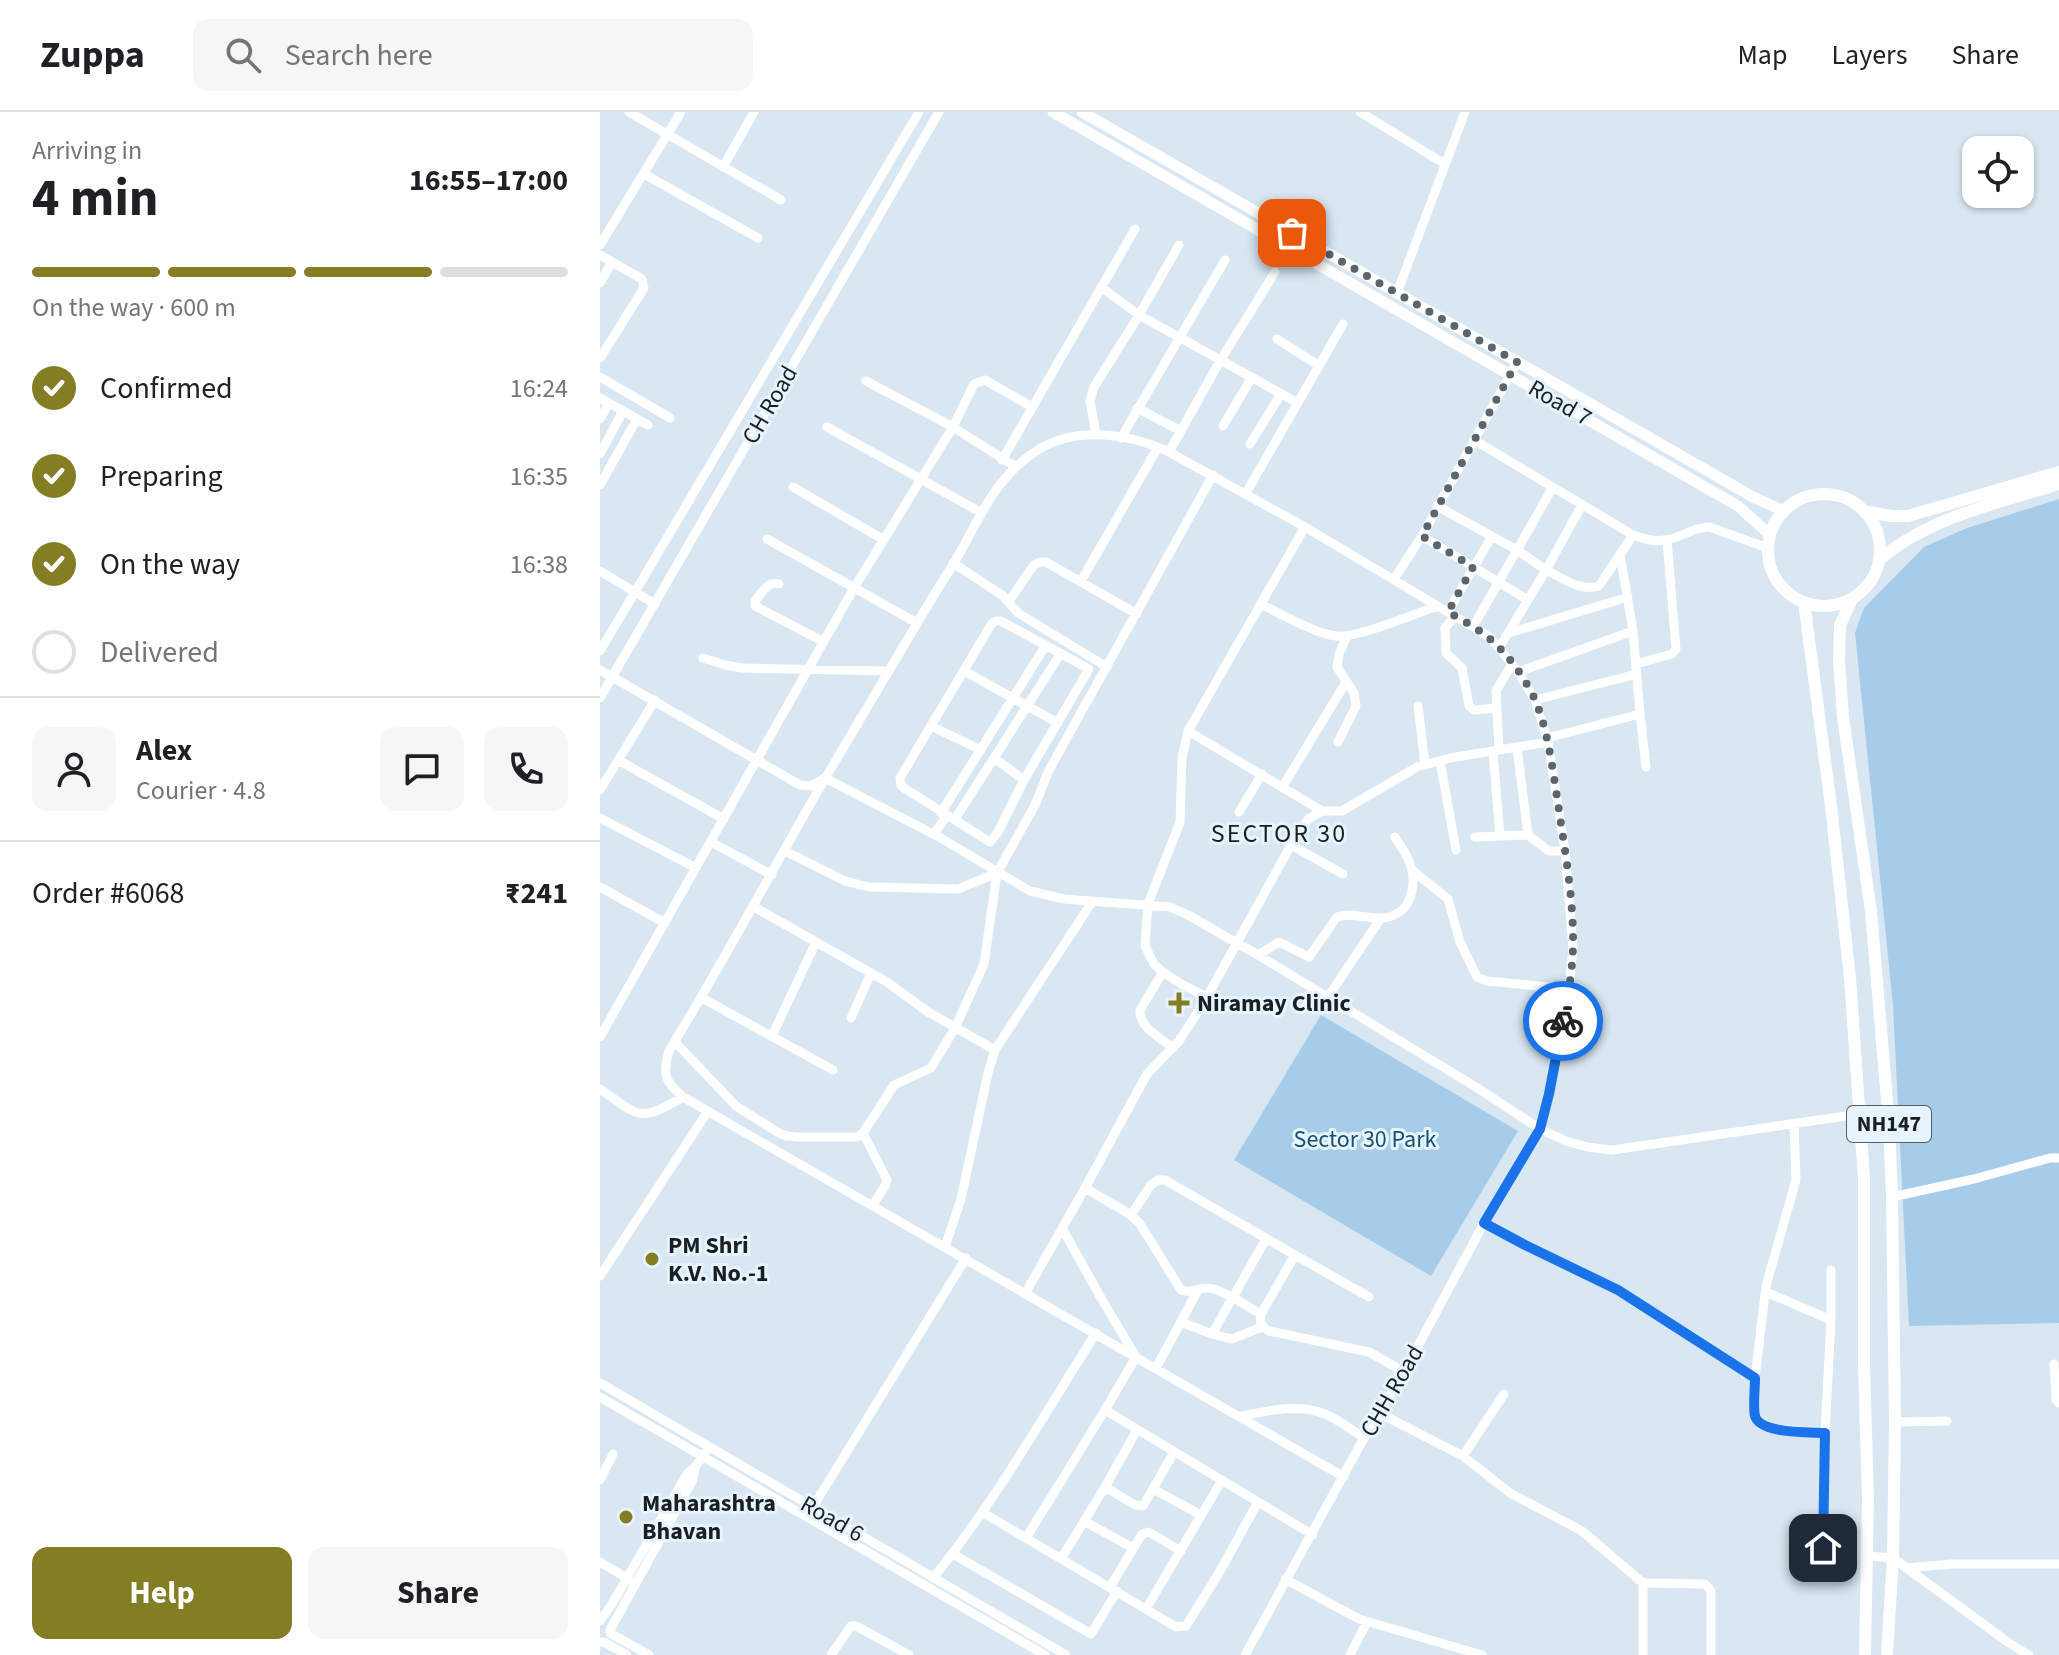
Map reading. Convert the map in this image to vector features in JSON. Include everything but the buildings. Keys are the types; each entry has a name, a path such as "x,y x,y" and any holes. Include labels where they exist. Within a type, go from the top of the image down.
{"highway":[{"path":"1864,511 1908,516 2059,472"},
{"name":"NH147","path":"1887,1655 1893,1558 1895,1422 1892,1197 1871,911 1842,703 1840,625 1852,599 1871,580 1879,560 1895,547 1951,519 2059,484"},
{"path":"1852,599 1819,606 1804,602 1785,590 1770,567 1768,548 1775,522 1796,501 1826,494 1842,497 1864,511 1877,531 1879,560"},
{"name":"NH147","path":"1804,602 1850,978 1864,1179 1868,1499 1865,1655"}],"main road":[{"name":"Road 7","path":"1053,112 1738,506 1770,535"},
{"name":"Road 7","path":"1082,112 1753,497 1784,511"}],"street":[{"path":"629,112 781,200"},
{"path":"600,245 681,112"},
{"path":"723,167 754,112"},
{"name":"CH Road","path":"600,651 919,112"},
{"name":"CH Road","path":"600,698 939,112"},
{"path":"1360,112 1445,164"},
{"path":"1397,293 1465,112"},
{"path":"644,174 758,238"},
{"path":"1002,460 1135,229"},
{"path":"1179,245 1091,394 1096,434 1070,437 1042,447 1016,467 980,512 669,1051 665,1067 667,1083 683,1097 1344,1477"},
{"path":"600,255 642,279 644,288 603,345 600,358"},
{"path":"1121,438 1225,260"},
{"path":"600,283 612,262"},
{"path":"1169,452 1275,272"},
{"path":"1101,287 1139,315 1298,403"},
{"path":"1246,493 1343,324"},
{"path":"1277,339 1318,365"},
{"path":"1394,579 1422,536 1517,362"},
{"path":"600,377 670,418"},
{"path":"1223,426 1252,377"},
{"path":"600,1037 854,588 953,427 974,384 985,380 1032,407"},
{"path":"866,381 953,427 1016,467"},
{"path":"1250,444 1281,394"},
{"path":"600,419 604,400 648,425"},
{"path":"1137,408 1181,431"},
{"path":"614,460 600,454 623,411"},
{"path":"600,485 637,419"},
{"path":"827,427 980,512"},
{"name":"CHH Road","path":"1096,434 1169,452 1305,527 1488,636 1515,668 1535,700 1547,740 1565,851 1573,948 1569,989 1540,1129 1484,1223 1245,1655"},
{"path":"1474,440 1633,535 1649,540 1667,540 1699,527 1709,527 1768,548"},
{"path":"1081,581 1158,447"},
{"path":"675,1042 736,1106 787,1136 857,1137 863,1133 894,1085 931,1068 955,1028 984,964 997,873 1035,805 1049,770 1213,475"},
{"path":"793,487 884,540"},
{"path":"1473,627 1553,487"},
{"path":"1499,648 1582,505"},
{"path":"1437,506 1517,550 1546,570 1591,589 1599,586 1633,535"},
{"path":"1207,997 1183,985 1154,964 1145,946 1148,904 1180,822 1182,758 1188,731 1305,527"},
{"path":"1422,536 1528,600"},
{"path":"1492,536 1473,567 1445,628 1446,653 1462,668 1469,706 1474,710 1496,708"},
{"path":"767,539 917,623"},
{"path":"1535,700 1637,669 1672,654 1676,649 1667,540"},
{"path":"1620,554 1633,631 1646,767"},
{"path":"1009,601 1034,565 1046,562 1137,614"},
{"path":"953,563 1009,601 1018,613 1107,667"},
{"path":"600,571 655,604"},
{"path":"779,584 768,585 755,601 755,606 824,642"},
{"path":"1509,633 1628,597"},
{"path":"1260,604 1336,636 1347,636 1438,606"},
{"path":"996,621 1089,669 990,842 901,785 900,778 964,671 996,621"},
{"path":"1500,836 1496,751 1498,686 1515,668 1633,631"},
{"path":"1338,742 1356,706 1354,693 1337,667 1347,636"},
{"path":"948,815 1012,698 1060,639"},
{"path":"934,834 994,758 1027,706 1053,649"},
{"path":"703,658 742,668 889,671"},
{"path":"600,670 800,785 811,786 825,778"},
{"path":"964,671 1058,723"},
{"path":"1283,786 1346,682"},
{"path":"600,790 655,700"},
{"path":"1418,706 1425,765"},
{"path":"1026,1292 1147,1074 1185,1034 1308,819 1322,811 1342,811 1417,767 1517,748 1640,714"},
{"path":"931,726 981,750"},
{"path":"1188,731 1322,811"},
{"path":"1517,748 1528,835"},
{"path":"994,758 1024,780"},
{"path":"618,760 724,819"},
{"path":"1440,761 1456,850"},
{"path":"1239,812 1262,774"},
{"path":"825,778 934,834 1030,891 1092,902 1170,907 1237,942 1540,1129 1566,1141 1612,1150 1860,1114"},
{"path":"600,818 696,868"},
{"path":"1475,837 1528,835 1549,851 1565,851"},
{"path":"1258,955 1279,942 1309,957 1337,917 1348,914 1381,918 1399,913 1407,905 1413,890 1412,870 1395,837"},
{"path":"711,842 772,875"},
{"path":"1291,845 1343,874"},
{"path":"785,851 845,881 869,887 958,889 997,873"},
{"path":"1412,870 1448,899 1457,935 1477,977 1487,981 1569,989"},
{"path":"600,887 665,923"},
{"path":"945,1247 961,1199 995,1050 1092,902"},
{"path":"754,907 887,982 928,1012 995,1050"},
{"path":"1328,997 1381,918"},
{"path":"772,1036 816,942"},
{"path":"1163,972 1140,1010 1140,1017 1142,1023 1173,1048"},
{"path":"851,1018 871,973"},
{"path":"702,998 833,1070"},
{"path":"600,1089 636,1113 648,1115 683,1097"},
{"path":"600,1276 708,1111"},
{"path":"1794,1124 1796,1180 1766,1292 1755,1378 1755,1416 1761,1425 1773,1429 1825,1433"},
{"path":"863,1133 887,1180 872,1206"},
{"path":"1892,1197 2059,1158"},
{"path":"1131,1215 1151,1185 1165,1180 1369,1297"},
{"path":"1085,1188 1131,1215 1140,1224 1181,1290 1189,1293 1207,1288 1216,1290 1261,1314"},
{"path":"1484,1223 1618,1290 1755,1378"},
{"path":"1062,1228 1136,1357"},
{"path":"1212,1334 1266,1239"},
{"path":"1295,1255 1261,1314 1262,1327 1369,1352 1404,1372"},
{"path":"810,1512 966,1258"},
{"path":"1822,1577 1831,1270"},
{"path":"1156,1368 1198,1290"},
{"path":"1766,1292 1831,1320"},
{"path":"1181,1322 1232,1339 1262,1327"},
{"path":"933,1578 982,1512 1096,1333"},
{"path":"1026,1538 1136,1357"},
{"path":"2054,1364 2056,1400 2059,1403"},
{"name":"Road 6","path":"600,1383 710,1445 810,1512 1045,1655"},
{"path":"1463,1456 1504,1394"},
{"name":"Road 6","path":"600,1397 703,1456 933,1578 1066,1655"},
{"path":"1241,1416 1283,1408 1311,1410 1328,1415 1364,1438"},
{"path":"1105,1410 1313,1535"},
{"path":"1379,1413 1463,1456 1510,1493 1582,1531 1643,1583 1705,1584 1711,1591 1711,1655"},
{"path":"1895,1422 1947,1421"},
{"path":"1061,1559 1137,1430"},
{"path":"606,1637 687,1474 710,1445"},
{"path":"1105,1487 1143,1506 1174,1452"},
{"path":"600,1480 613,1454"},
{"path":"1146,1609 1222,1480"},
{"path":"1153,1489 1201,1515"},
{"path":"982,1512 1182,1628 1219,1573 1258,1502"},
{"path":"1084,1521 1133,1548"},
{"path":"953,1554 1091,1634 1142,1534 1149,1532 1181,1551"},
{"path":"1867,1556 1893,1558 2029,1655"},
{"path":"600,1562 632,1581"},
{"path":"1906,1568 1951,1564 2059,1564"},
{"path":"1285,1579 1359,1619 1482,1655"},
{"path":"627,1655 606,1637 606,1625 600,1622 632,1581"},
{"path":"1643,1583 1643,1655"},
{"path":"1350,1655 1367,1622"},
{"path":"831,1655 851,1626 866,1630 897,1652 909,1655"},
{"path":"606,1637 649,1655"}],"green space":[{"path":"2059,499 2059,1323 1909,1326 1893,1005 1855,633 1864,608 1924,547 1967,528"},
{"name":"Sector 30 Park","path":"1321,1015 1518,1131 1431,1276 1234,1160"}],"way so far":[{"path":"1292,233 1517,362 1422,536 1473,567 1448,612 1488,636 1518,672 1535,700 1548,742 1571,910 1573,948 1563,1021"}],"place":[{"name":"Niramay Clinic","path":"1179,1003"},
{"name":"PM Shri K.V. No.-1","path":"652,1259"},
{"name":"Maharashtra Bhavan","path":"626,1517"}],"district":[{"name":"SECTOR 30","path":"1279,833"}],"route":[{"path":"1563,1021 1540,1129 1484,1223 1618,1290 1755,1378 1755,1416 1761,1425 1773,1429 1825,1433 1823,1548"}]}
